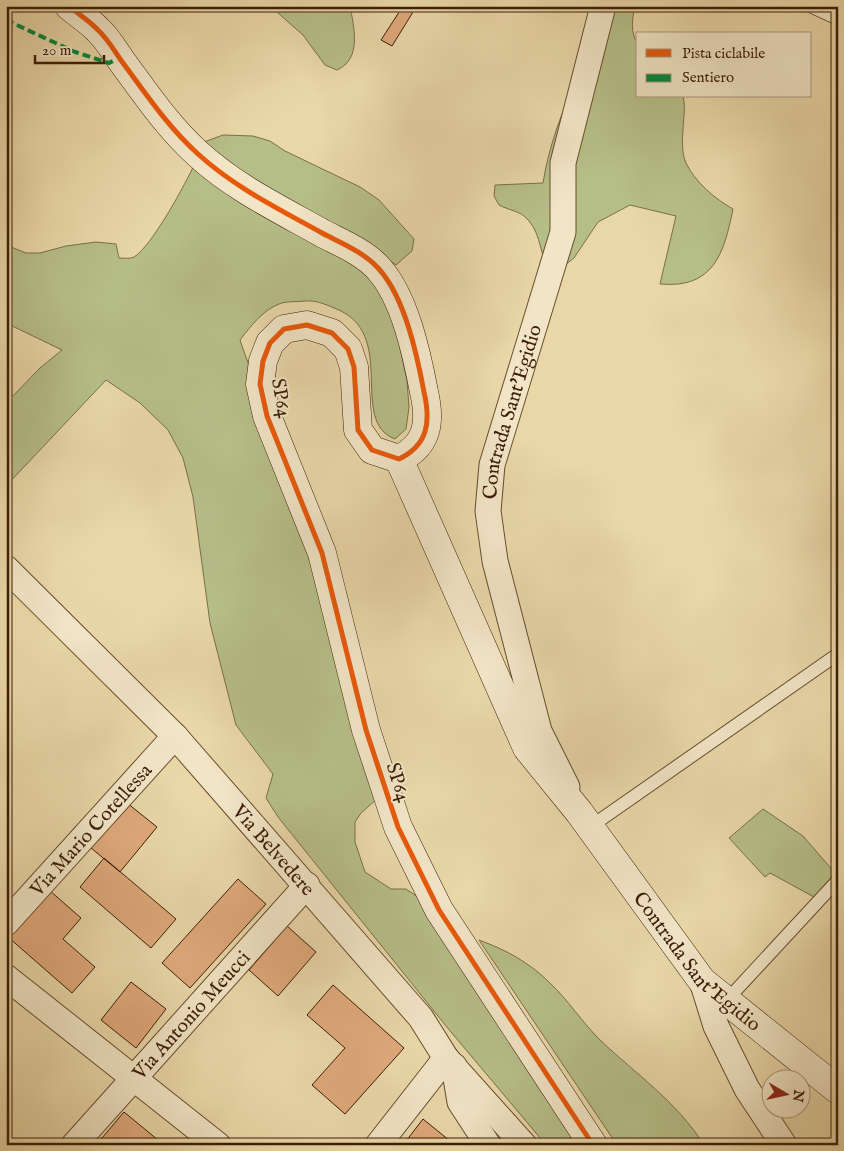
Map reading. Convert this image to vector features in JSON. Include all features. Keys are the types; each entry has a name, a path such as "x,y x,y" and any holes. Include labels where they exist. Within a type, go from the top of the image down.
{"street":[{"path":"69,6 99,30 162,116 197,153 244,189 352,248 378,269 392,288 404,317 426,400 427,420 423,440 412,452 399,459"},
{"name":"Contrada Sant'Egidio","path":"585,819 539,731 495,561 488,511 492,465 563,232 563,163 603,6"},
{"name":"SP64","path":"399,459 372,450 358,430 354,367 348,349 332,333 307,325 284,329 270,344 263,361 260,384 267,416 322,553 366,730 398,827 439,910 593,1145"},
{"name":"Contrada Sant'Egidio","path":"399,459 527,748 585,819 702,981 838,1090"},
{"name":"Via Belvedere","path":"6,568 175,736 307,885 421,1018 450,1062 524,1145"},
{"name":"Via Mario Cotellessa","path":"6,923 175,736"},
{"name":"Via Antonio Meucci","path":"74,1145 132,1078 307,885"},
{"path":"6,977 218,1145"},
{"path":"702,981 716,1026 747,1089 784,1145"},
{"path":"378,1145 450,1062"},
{"path":"450,1062 460,1102 488,1145"}],"lane":[{"path":"810,6 838,19"},
{"path":"585,819 838,654"},
{"path":"726,1001 838,880"}],"green space":[{"path":"270,6 350,6 354,42 353,51 345,65 337,70 325,65 303,35"},
{"path":"611,6 635,6 632,26 636,41 636,98 684,98 682,139 686,163 706,189 733,209 720,253 713,265 693,281 678,284 660,284 676,216 630,205 598,222 574,258 559,270 546,266 536,233 529,221 521,214 499,205 494,196 495,185 543,183 554,137 580,71"},
{"path":"223,135 253,136 270,141 285,151 360,187 379,200 414,239 412,251 396,265 351,234 254,180 204,142"},
{"path":"195,163 364,266 392,310 407,381 409,407 406,429 395,439 381,429 374,414 370,355 365,336 354,320 334,308 320,303 309,301 285,302 273,307 262,315 240,340 278,449 378,798 361,813 355,822 355,842 365,872 391,889 406,889 433,907 580,1145 546,1145 446,1026 278,817 266,798 273,774 236,725 210,623 193,497 183,458 168,430 140,403 106,380 6,486 6,403 40,368 62,350 6,323 6,245 26,253 40,253 66,246 96,242 116,244 119,258 134,257 159,228"},
{"path":"763,809 803,836 835,873 814,897 770,873 765,877 729,838"},
{"path":"479,940 517,957 542,976 557,990 600,1040 669,1102 704,1145 617,1145"}],"building":[{"path":"403,6 413,12 392,46 381,40"},
{"path":"127,803 157,827 120,872 91,848"},
{"path":"104,858 176,919 151,948 80,887"},
{"path":"238,879 266,904 190,988 162,963"},
{"path":"49,890 81,918 63,939 95,967 72,993 8,937"},
{"path":"287,926 316,952 278,996 249,970"},
{"path":"131,982 166,1009 136,1048 101,1020"},
{"path":"333,985 404,1048 345,1114 312,1085 345,1048 307,1015"},
{"path":"124,1112 164,1145 96,1145"},
{"path":"423,1119 455,1145 403,1145"}],"marked path":[{"path":"6,20 75,52 109,63 119,58"}],"cycle path":[{"path":"69,6 105,37 158,110 198,154 227,177 257,197 352,248 379,269 396,295 414,344 426,403 427,423 425,432 422,440 416,447 399,459 372,450 358,430 354,367 348,349 332,333 307,325 284,329 270,343 263,361 260,384 267,416 322,553 366,730 398,827 439,910 593,1145"}]}
